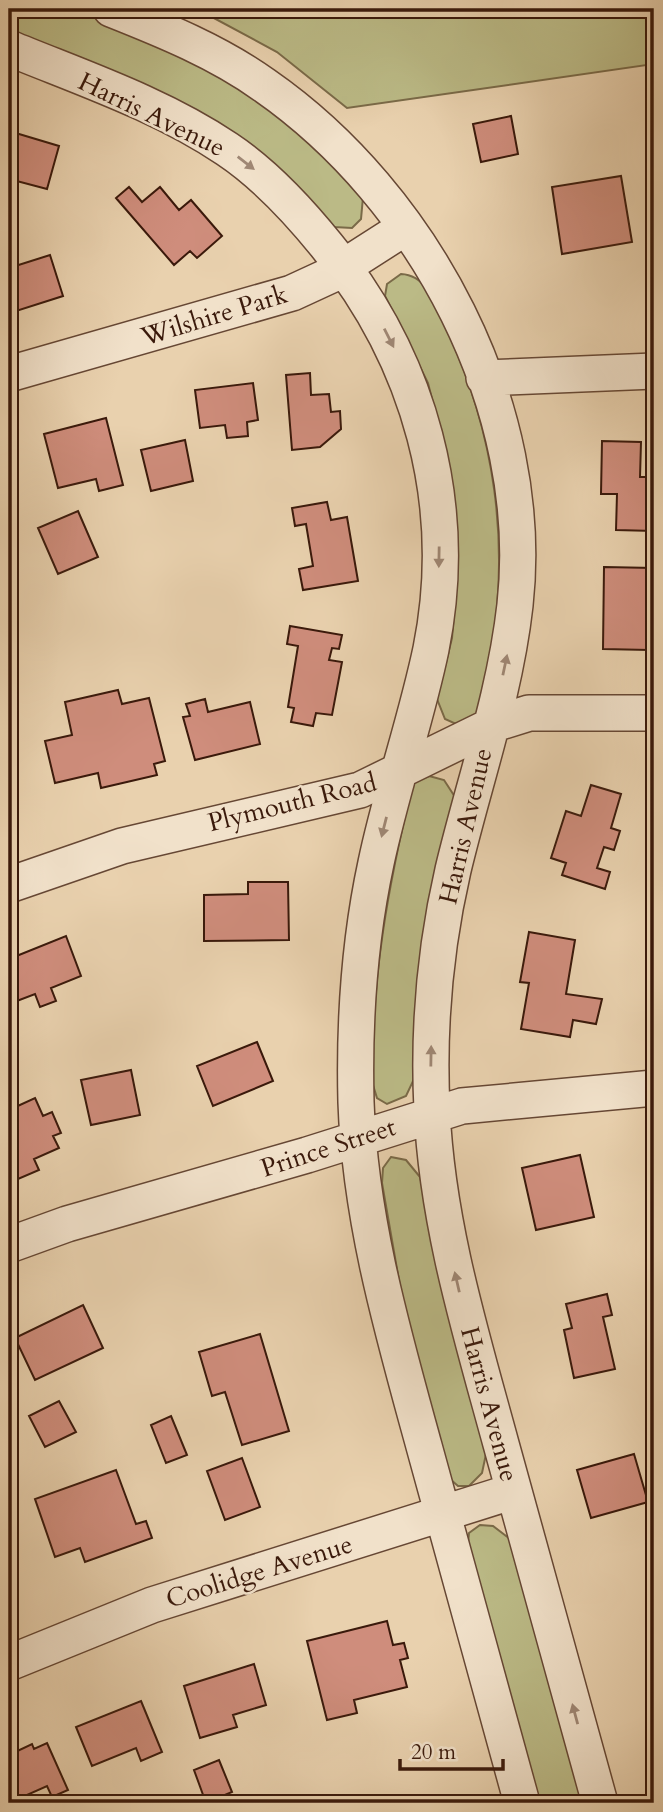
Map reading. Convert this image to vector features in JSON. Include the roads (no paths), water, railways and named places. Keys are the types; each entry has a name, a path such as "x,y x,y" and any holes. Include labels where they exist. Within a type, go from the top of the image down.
{"street":[{"name":"Harris Avenue","path":"111,9 212,53 278,94 343,150 407,227 444,284 466,328 484,378 506,455 517,533 513,620 441,928 432,1020 432,1114 438,1180 450,1248 600,1803"},
{"name":"Harris Avenue","path":"9,48 144,104 227,149 276,190 344,267 374,309 397,354 423,422 434,472 439,527 437,607 430,652 377,858 364,929 356,1039 358,1138 378,1268 522,1803"},
{"name":"Wilshire Park","path":"9,374 292,293 344,267 407,227"},
{"path":"484,378 654,371"},
{"name":"Plymouth Road","path":"9,885 122,846 348,794 489,727 529,713 654,713"},
{"name":"Prince Street","path":"9,1245 66,1224 432,1114 480,1103 654,1088"},
{"name":"Coolidge Avenue","path":"9,1663 152,1605 514,1492"}]}
